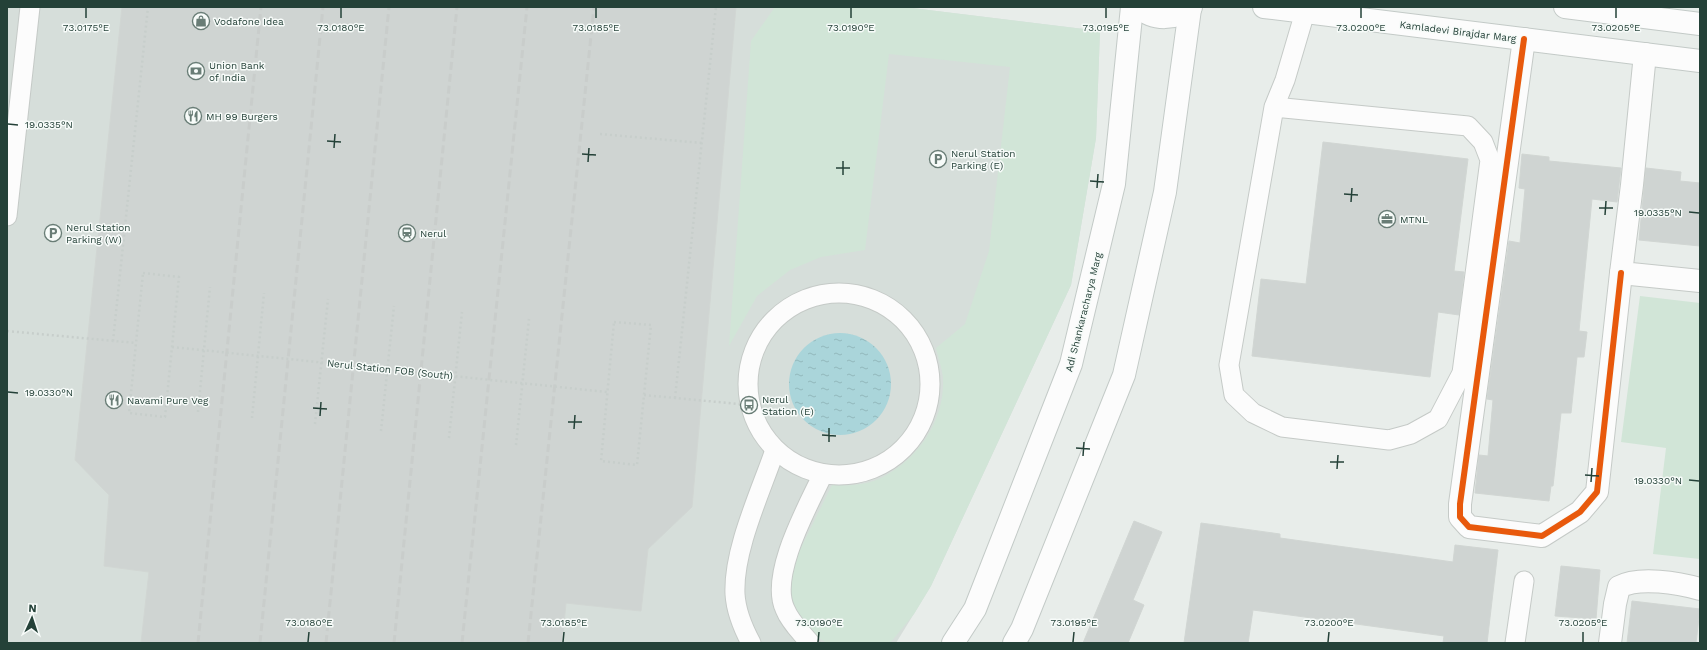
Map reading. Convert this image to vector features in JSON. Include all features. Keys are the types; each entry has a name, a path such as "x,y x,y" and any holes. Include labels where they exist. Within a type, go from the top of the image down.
{"street":[{"name":"Adi Shankaracharya Marg","path":"956,642 975,609 1071,364 1114,184 1132,7"},
{"path":"1139,7 1153,16 1166,18 1179,15 1191,8"},
{"name":"Kamladevi Birajdar Marg","path":"1264,7 1700,61"},
{"path":"1565,7 1601,9 1700,24"},
{"path":"1014,643 1022,629 1124,375 1166,192 1191,8"},
{"path":"1524,39 1460,504 1460,517 1469,527 1542,536 1580,512 1597,492 1632,185 1645,54"},
{"path":"1621,272 1700,281"},
{"path":"1610,643 1614,604 1619,587 1627,582 1677,583 1700,589"}],"lane":[{"path":"7,216 30,7"},
{"path":"1274,107 1468,126 1483,142 1490,160 1462,373 1438,419 1411,434 1389,440 1282,427 1253,412 1234,395 1229,365 1274,107 1285,80 1305,12"},
{"path":"840,292 867,296 892,308 912,327 926,351 931,378 929,406 918,431 900,452 877,467 850,474 823,474 797,465 775,450 759,429 749,405 747,377 753,350 767,326 787,308 812,296 840,292"},
{"path":"752,643 741,625 735,594 738,565 744,538 775,450"},
{"path":"810,643 794,624 784,608 781,592 782,572 788,551 823,474"},
{"path":"1515,643 1524,581"}],"path":[{"path":"113,341 148,7"},
{"path":"675,398 716,7"},
{"path":"600,134 702,143"},
{"path":"143,273 179,277 172,347 166,417 129,413 143,273"},
{"path":"198,412 210,287"},
{"path":"252,418 264,293"},
{"path":"316,424 328,299"},
{"path":"381,431 394,306"},
{"path":"449,438 462,312"},
{"path":"516,445 529,319"},
{"path":"614,322 651,325 644,394 637,465 601,461 614,322"},
{"path":"7,330 136,343"},
{"path":"644,394 749,405"}],"shaded area":[{"path":"7,7 904,7 1100,31 1096,138 1071,285 931,586 896,643 7,643"}],"green space":[{"path":"775,7 904,7 1100,31 1096,138 1071,285 931,586 914,614 890,643 827,643 811,633 791,601 788,574 832,485 871,482 883,477 908,459 927,436 934,423 940,409 943,378 936,348 965,324 989,251 1010,67 889,54 865,250 821,257 790,270 757,296 729,346 751,41"},
{"path":"1640,296 1700,303 1700,559 1653,554 1666,448 1621,442"}],"water":[{"path":"840,333 859,337 876,348 887,365 891,384 887,403 876,420 859,431 840,435 821,431 804,420 793,403 789,384 793,365 804,348 821,337"}],"building":[{"name":"Nerul","path":"122,7 736,7 692,507 648,549 641,611 566,603 562,643 141,643 149,572 104,566 109,495 75,460"},
{"name":"MTNL","path":"1323,142 1468,159 1454,271 1464,272 1459,315 1438,312 1430,377 1252,356 1261,279 1306,284"},
{"path":"1522,154 1549,157 1549,161 1621,168 1617,202 1592,199 1579,331 1587,332 1584,357 1577,357 1571,413 1561,413 1553,486 1551,486 1549,501 1475,493 1479,455 1488,456 1493,400 1487,399 1509,241 1520,243 1525,189 1519,188"},
{"path":"1646,168 1681,172 1680,181 1700,183 1700,246 1639,240"},
{"path":"1134,521 1162,532 1133,600 1144,605 1128,643 1083,643"},
{"path":"1201,523 1280,534 1280,538 1453,562 1455,545 1498,550 1487,643 1443,643 1444,636 1253,610 1248,643 1184,643"},
{"path":"1561,566 1600,570 1596,619 1555,616"},
{"path":"1632,601 1700,609 1696,643 1627,643"}],"railway":[{"path":"198,643 261,7"},
{"path":"260,643 323,7"},
{"path":"326,643 389,7"},
{"path":"394,643 457,7"},
{"path":"462,643 527,7"},
{"path":"528,643 594,7"}],"cycle path":[{"path":"1524,39 1460,504 1460,517 1469,527 1542,536 1580,512 1597,492 1621,273"}],"place":[{"name":"Vodafone Idea","path":"201,21"},
{"name":"Union Bank of India","path":"196,71"},
{"name":"MH 99 Burgers","path":"193,116"},
{"name":"Nerul Station Parking (E)","path":"938,159"},
{"name":"MTNL","path":"1387,219"},
{"name":"Nerul Station Parking (W)","path":"53,233"},
{"name":"Nerul","path":"407,233"},
{"name":"Navami Pure Veg","path":"114,400"},
{"name":"Nerul Station (E)","path":"749,405"}]}
